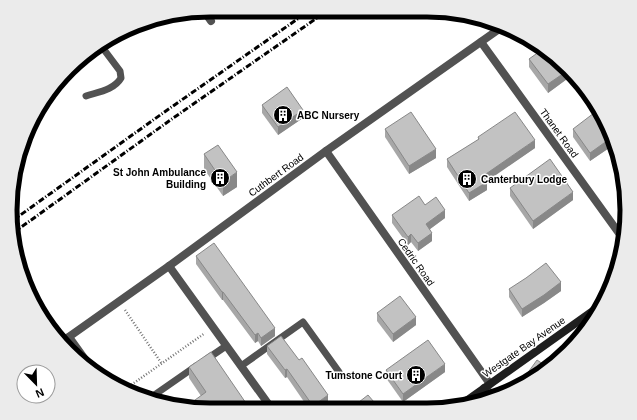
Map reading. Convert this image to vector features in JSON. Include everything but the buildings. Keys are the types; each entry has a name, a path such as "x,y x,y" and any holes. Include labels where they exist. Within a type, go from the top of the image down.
{"street":[{"path":"208,17 211,21"},
{"name":"Cuthbert Road","path":"67,339 326,151 497,30"},
{"name":"Thanet Road","path":"481,42 619,231"},
{"name":"Cedric Road","path":"326,151 491,392"},
{"path":"169,266 268,403"},
{"name":"Westgate Bay Avenue","path":"471,397 589,314"}],"lane":[{"path":"86,96 113,86 121,78 120,71 103,50"},
{"path":"241,366 303,322 339,372"},
{"path":"155,395 226,346"}],"path":[{"path":"119,302 162,364"},
{"path":"131,386 214,328"}],"railway":[{"path":"17,217 300,17"},
{"path":"18,229 169,121 318,17"}],"place":[{"name":"ABC Nursery","path":"283,115"},
{"name":"St John Ambulance Building","path":"220,178"},
{"name":"Canterbury Lodge","path":"467,179"},
{"name":"Tumstone Court","path":"416,375"}]}
